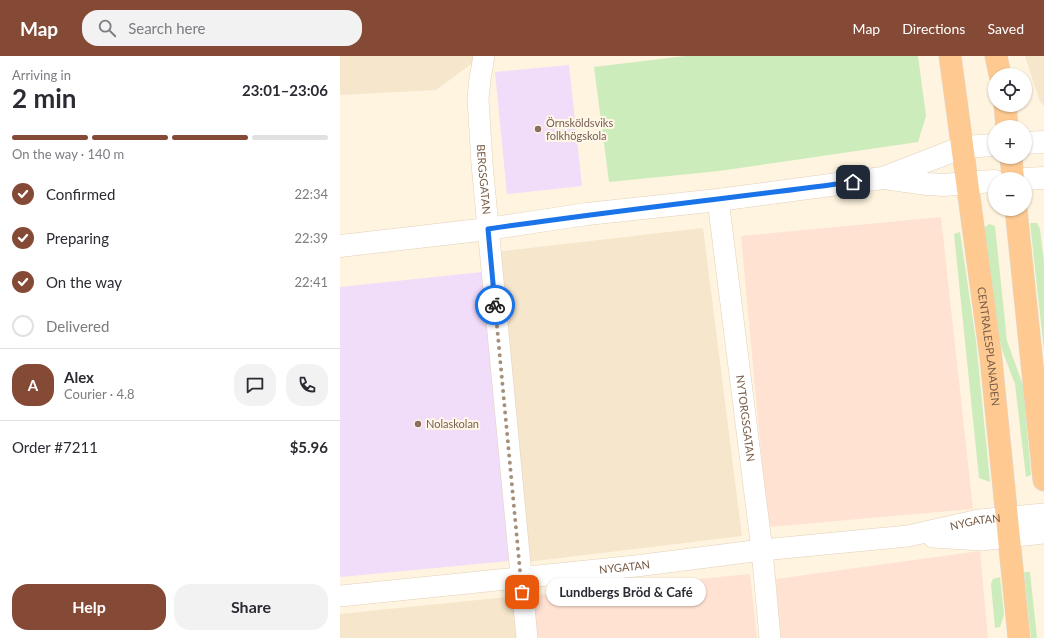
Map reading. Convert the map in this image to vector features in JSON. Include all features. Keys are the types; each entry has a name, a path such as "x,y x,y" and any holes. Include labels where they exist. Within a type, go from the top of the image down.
{"highway":[{"name":"CENTRALESPLANADEN","path":"950,56 991,358 1019,638"},
{"path":"996,56 999,68"},
{"path":"1017,216 1044,480"}],"street":[{"name":"BERGSGATAN","path":"484,56 478,98 488,229 527,638"},
{"path":"1032,143 1044,142"},
{"path":"340,246 488,229 587,214 718,200 883,178 963,147 988,145"},
{"path":"883,178 933,185 988,182"},
{"path":"1032,179 1044,178"},
{"name":"NYTORGSGATAN","path":"718,200 762,550 770,638"},
{"name":"NYGATAN","path":"1009,527 1044,514"},
{"name":"NYGATAN","path":"340,596 636,566 762,550 908,536 979,520 1044,533"}],"shaded area":[{"path":"340,56 482,56 436,90 340,95"},
{"path":"1025,56 1044,56 1044,106 1040,102 1032,77 1032,68 1029,68"},
{"name":"Örnsköldsviks folkhögskola","path":"569,65 582,186 507,194 495,72"},
{"path":"941,217 973,509 768,527 741,236"},
{"path":"703,228 742,536 527,562 495,252"},
{"name":"Nolaskolan","path":"482,272 509,561 340,577 340,287"},
{"path":"980,551 988,638 780,638 776,579"},
{"path":"750,574 757,638 532,638 527,596"},
{"path":"517,596 521,638 340,638 340,614"}],"green space":[{"path":"685,56 918,56 926,116 918,142 719,171 609,182 594,67"},
{"path":"1030,223 1037,223 1040,229 1044,263 1044,351"},
{"path":"989,224 995,226 1007,341 1023,385 1031,475 1026,477 1015,384 1002,350 996,323 984,228"},
{"path":"960,232 976,341 990,482 979,478 954,234"},
{"path":"1024,572 1030,572 1037,638 1031,638"},
{"path":"1000,577 1004,615 1000,627 995,628 991,584 993,579"}],"way so far":[{"path":"495,305 522,592"}],"place":[{"name":"Örnsköldsviks folkhögskola","path":"538,129"},
{"name":"Nolaskolan","path":"418,424"},
{"name":"Lundbergs Bröd & Café","path":"522,592"}],"route":[{"path":"495,305 488,229 587,214 718,200 853,182"}]}
